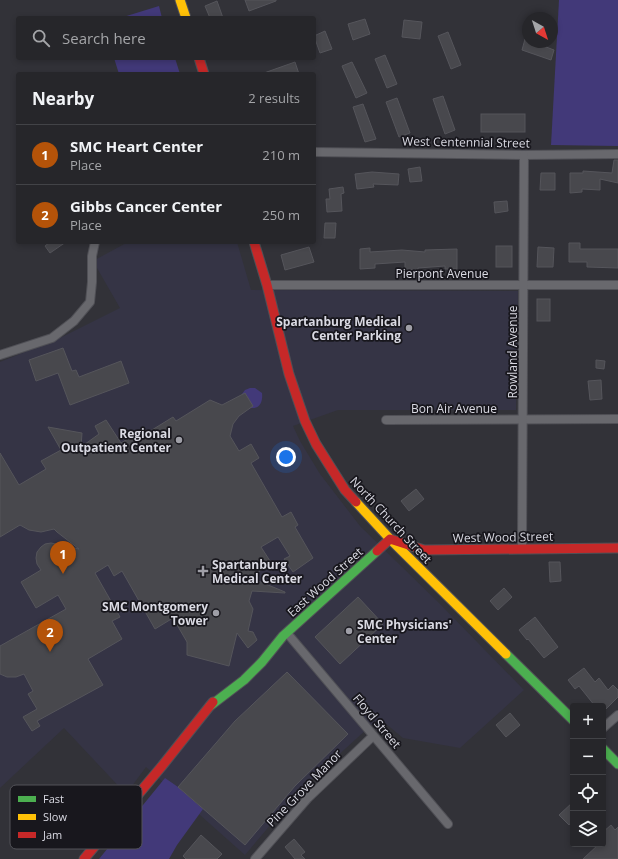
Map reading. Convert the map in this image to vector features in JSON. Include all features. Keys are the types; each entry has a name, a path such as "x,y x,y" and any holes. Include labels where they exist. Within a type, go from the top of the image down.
{"street":[{"path":"180,0 185,16"},
{"path":"200,60 203,72"},
{"name":"West Centennial Street","path":"316,152 524,155 618,154"},
{"name":"Rowland Avenue","path":"522,548 524,155"},
{"path":"0,355 52,338 74,321 90,302 92,256 95,244"},
{"name":"North Church Street","path":"255,244 267,285 289,374 305,421 316,444 345,490 390,539 570,717"},
{"name":"Pierpont Avenue","path":"267,285 618,285"},
{"name":"Bon Air Avenue","path":"386,420 618,419"},
{"name":"West Wood Street","path":"390,539 424,550 618,548"},
{"name":"East Wood Street","path":"142,789 210,706 228,694 262,662 277,642 390,539"},
{"name":"Floyd Street","path":"287,633 448,824"},
{"path":"606,725 618,715"},
{"name":"Pine Grove Manor","path":"255,859 308,798 373,736"},
{"path":"606,752 618,764"},
{"name":"East Wood Street","path":"84,859 92,849"}],"shaded area":[{"path":"559,0 618,0 618,146 551,145 556,48 558,48"},
{"path":"159,6 162,16 126,16"},
{"path":"115,60 176,60 179,72 118,72"},
{"name":"Spartanburg Medical Center","path":"124,244 238,244 251,290 518,291 516,410 338,410 293,426 300,441 320,474 360,526 440,604 524,690 460,748 403,738 379,718 300,790 245,855 146,767 133,785 118,785 64,728 0,788 0,362 64,336 120,308 93,261"},
{"path":"255,388 262,393 262,399 259,406 254,408 251,408 242,394 245,390"},
{"path":"165,778 178,787 203,809 177,845 169,859 99,859 107,849 142,849 142,806"}],"building":[{"path":"245,0 276,0 276,1 249,11"},
{"path":"217,1 222,16 209,16 205,6"},
{"path":"365,19 370,34 353,40 348,24"},
{"path":"404,20 422,22 420,39 402,37"},
{"path":"325,31 332,49 320,53 316,42 316,35"},
{"path":"448,32 461,65 451,69 438,36"},
{"path":"523,48 549,48 554,50 551,60 522,50"},
{"path":"385,55 397,84 387,88 375,59"},
{"path":"295,62 298,72 267,72"},
{"path":"352,62 367,93 356,98 342,66"},
{"path":"443,96 455,130 445,134 433,99"},
{"path":"397,98 410,133 399,137 386,102"},
{"path":"363,104 376,139 365,142 353,107"},
{"path":"481,114 525,114 525,132 481,132"},
{"path":"614,160 618,160 618,183 600,179 600,190 582,189 582,192 570,193 570,173 583,173 583,171 612,173"},
{"path":"420,167 422,181 410,182 408,169"},
{"path":"372,172 399,174 398,185 373,184 374,187 357,189 355,174"},
{"path":"541,173 555,173 555,190 540,190"},
{"path":"343,187 344,193 341,194 342,211 327,212 326,199 330,199 329,189"},
{"path":"507,201 508,211 495,213 494,202"},
{"path":"325,223 336,223 335,238 324,238"},
{"path":"569,243 580,243 580,249 618,249 618,268 587,267 587,262 569,262"},
{"path":"48,244 63,244 50,253 45,246"},
{"path":"496,246 512,246 512,267 496,267"},
{"path":"309,247 314,262 285,270 281,255"},
{"path":"538,247 554,248 553,267 537,267"},
{"path":"370,248 370,252 402,250 425,252 425,250 457,249 457,269 445,269 445,266 418,268 418,270 405,269 405,262 375,264 375,268 360,269 360,249"},
{"path":"537,299 550,299 550,321 537,321"},
{"path":"63,348 72,371 76,370 79,377 121,361 129,383 70,405 58,373 36,381 29,360"},
{"path":"596,360 605,361 604,369 596,368"},
{"path":"601,380 602,399 590,400 588,381"},
{"path":"245,393 253,406 239,416 233,424 230,436 239,451 251,444 259,458 251,463 282,517 291,512 298,525 295,527 313,558 293,572 284,559 290,556 278,537 261,547 272,564 258,572 256,580 285,593 252,591 249,601 253,609 248,631 253,632 257,640 248,648 237,633 229,666 187,655 187,642 173,618 155,629 122,571 114,576 108,565 95,573 120,617 112,621 122,639 88,659 103,685 37,721 40,726 32,731 23,717 37,709 28,694 33,691 24,674 16,677 7,677 0,674 0,646 66,609 58,595 36,608 21,582 41,570 37,564 36,558 37,552 41,547 45,544 51,543 79,549 54,529 41,532 29,530 20,525 0,537 0,453 19,485 46,469 41,461 61,450 48,427 82,433 81,447 99,434 95,426 106,420 121,443 144,429 147,433 173,417 176,421 210,400 222,405"},
{"path":"416,489 424,499 409,511 401,501"},
{"path":"549,562 560,562 561,581 550,582"},
{"path":"504,588 512,597 498,610 490,601"},
{"name":"SMC Physicians' Center","path":"358,597 383,624 340,664 315,637"},
{"path":"535,617 558,647 544,658 519,630"},
{"path":"584,668 595,682 599,678 608,690 613,685 618,690 618,697 606,709 606,703 593,703 579,686 575,689 568,680"},
{"path":"287,672 348,734 295,786 245,845 178,787 235,721"},
{"path":"510,713 520,725 506,737 496,725"},
{"path":"570,805 569,825 559,815"},
{"path":"611,825 615,830 618,827 618,859 583,859 596,847 606,847 606,829"},
{"path":"201,835 222,854 217,859 186,859 183,856"},
{"path":"294,839 305,852 301,855 305,859 295,859 285,847"}],"traffic: fast":[{"path":"210,706 244,680 262,662 283,636 377,551"},
{"path":"506,654 570,717"},
{"path":"606,752 618,764"}],"traffic: slow":[{"path":"180,0 185,16"},
{"path":"356,502 390,539 506,654"}],"traffic: jam":[{"path":"200,60 203,72"},
{"path":"255,244 267,285 289,374 305,421 316,444 345,490 356,502"},
{"path":"377,551 390,539 424,550 618,548"},
{"path":"142,790 213,702"},
{"path":"84,859 92,849"}],"place":[{"name":"Spartanburg Medical Center Parking","path":"409,328"},
{"name":"Regional Outpatient Center","path":"179,440"},
{"name":"Spartanburg Medical Center","path":"203,571"},
{"name":"SMC Heart Center","path":"63,574"},
{"name":"SMC Montgomery Tower","path":"216,613"},
{"name":"SMC Physicians' Center","path":"349,631"},
{"name":"Gibbs Cancer Center","path":"50,652"}]}
